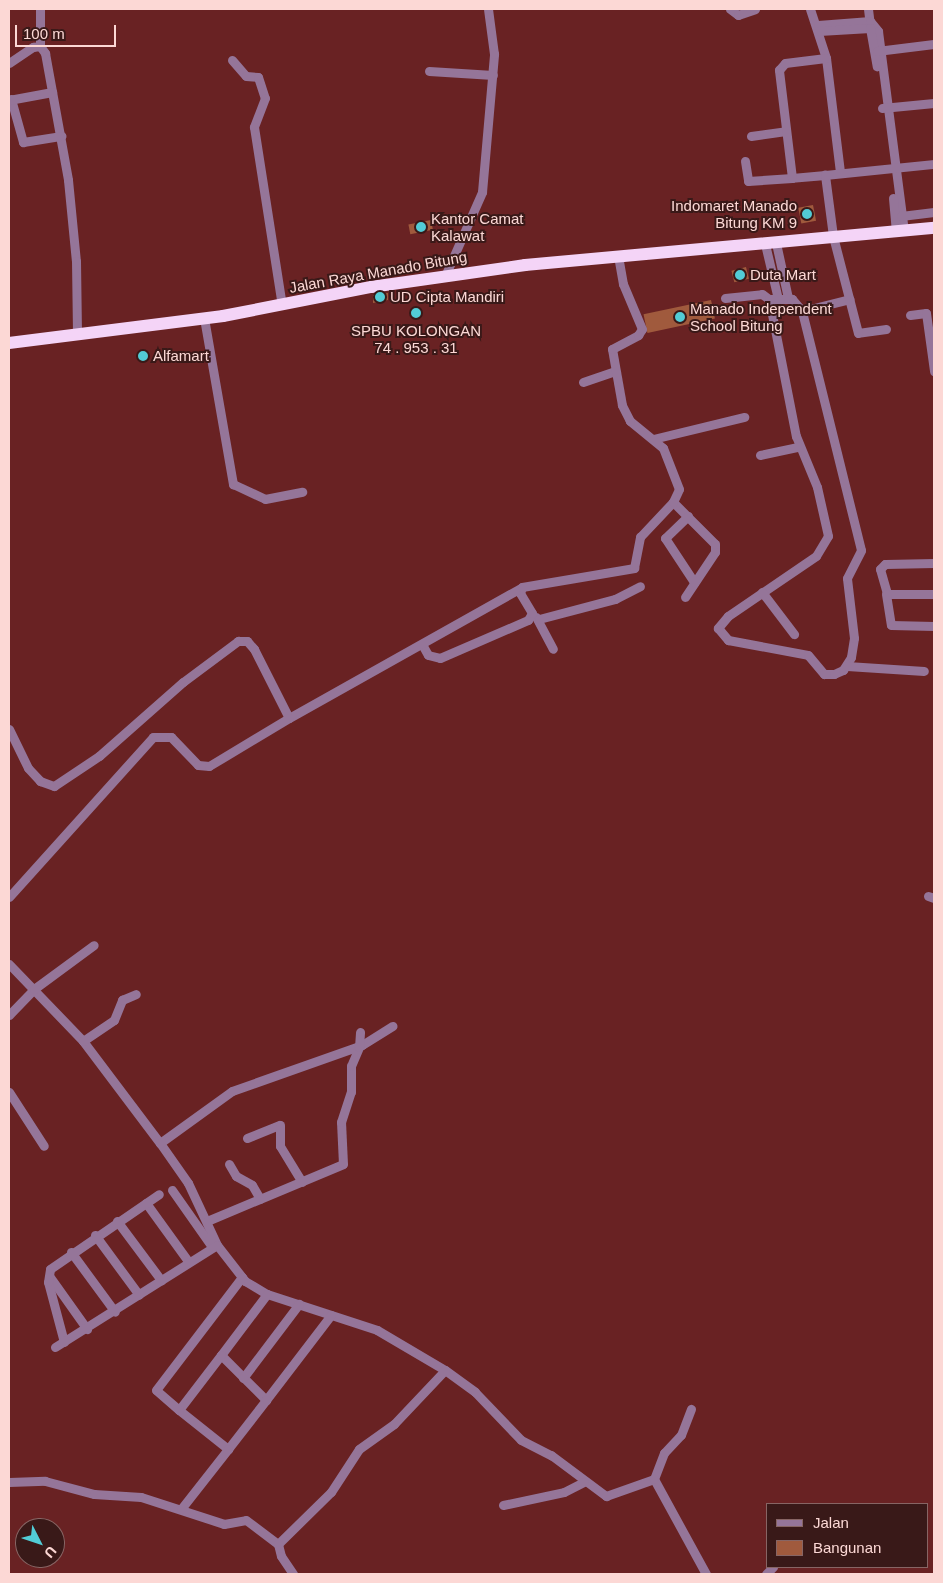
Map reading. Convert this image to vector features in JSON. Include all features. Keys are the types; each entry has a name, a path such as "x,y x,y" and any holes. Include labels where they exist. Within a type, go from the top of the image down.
{"highway":[{"name":"Jalan Raya Manado Bitung","path":"9,343 204,318 445,276 618,256 934,228"}],"street":[{"path":"40,9 40,46 45,53 62,136 76,262 77,333"},
{"path":"445,276 482,192 493,75 488,9"},
{"path":"730,9 738,15 755,9"},
{"path":"810,9 819,28 826,58 840,172"},
{"path":"868,9 870,25"},
{"path":"819,28 870,25 878,31 878,51 900,231"},
{"path":"878,51 934,44"},
{"path":"9,63 40,46"},
{"path":"792,178 780,67 826,58"},
{"path":"232,60 246,76 258,77 265,98 254,127 282,305"},
{"path":"429,71 493,75"},
{"path":"52,92 10,100 23,142 62,136"},
{"path":"885,108 934,103"},
{"path":"751,136 786,131"},
{"path":"745,161 748,181 934,164"},
{"path":"892,167 901,216 900,231"},
{"path":"825,175 833,236 859,335 886,329"},
{"path":"901,216 934,212"},
{"path":"770,243 788,298 802,311 861,550 847,578 854,638 847,666 838,673 824,674 808,655 723,636 719,623 816,556 826,544 828,526 821,501 799,447 778,358 770,243"},
{"path":"9,897 153,737 171,737 198,765 209,766 289,718 423,646 522,587 632,569 640,538 672,502 678,484 663,448 624,413 612,349 638,335 642,329 623,284 618,256"},
{"path":"725,298 762,294 773,299 788,298"},
{"path":"802,311 850,299"},
{"path":"910,315 930,313 934,371"},
{"path":"204,318 233,484 266,499 302,492"},
{"path":"583,382 615,370"},
{"path":"653,439 744,417"},
{"path":"760,455 799,447"},
{"path":"672,502 715,544 715,552 685,597"},
{"path":"688,516 665,538 694,582"},
{"path":"934,563 882,565 880,572 891,625 934,626"},
{"path":"539,619 615,599 640,586"},
{"path":"522,587 520,594 531,611 539,619 553,649"},
{"path":"762,592 794,634"},
{"path":"886,594 934,594"},
{"path":"423,646 428,654 440,658 528,620 531,611"},
{"path":"9,729 34,776 47,786 60,784 99,756 183,682 241,640 250,643 257,653 289,718"},
{"path":"847,666 924,671"},
{"path":"9,1015 34,989 94,945"},
{"path":"9,964 83,1041 160,1143 188,1183 207,1221 215,1246"},
{"path":"83,1041 114,1020 120,1002 136,994"},
{"path":"160,1143 237,1089 360,1046 392,1026"},
{"path":"207,1221 302,1182 344,1162 341,1122 351,1092 352,1063 360,1046 360,1032"},
{"path":"9,1092 31,1120 44,1146"},
{"path":"248,1138 280,1125 280,1146 302,1182"},
{"path":"229,1164 236,1176 252,1185 260,1199"},
{"path":"172,1190 215,1246 242,1277 267,1294 377,1330 445,1370 474,1392 520,1440 551,1455 584,1482 606,1496 617,1496 654,1480 664,1452 681,1435 691,1409"},
{"path":"64,1342 48,1275 54,1264 95,1235 160,1194"},
{"path":"146,1203 188,1261"},
{"path":"118,1221 161,1280"},
{"path":"95,1235 140,1295"},
{"path":"55,1347 115,1312 188,1261 215,1246"},
{"path":"71,1252 115,1312"},
{"path":"48,1275 87,1329"},
{"path":"228,1449 156,1390 242,1277"},
{"path":"179,1410 267,1294"},
{"path":"244,1378 299,1304"},
{"path":"181,1509 331,1316"},
{"path":"221,1355 266,1400"},
{"path":"278,1544 326,1498 359,1449 394,1424 445,1370"},
{"path":"654,1480 706,1574"},
{"path":"9,1482 45,1481 80,1492 141,1497 224,1524 246,1520 278,1544 281,1556 293,1574"},
{"path":"503,1505 564,1492 584,1482"}],"building":[{"name":"Indomaret Manado Bitung KM 9","path":"813,205 816,221 801,224 798,208"},
{"name":"Kantor Camat Kalawat","path":"431,220 433,230 410,234 408,224"},
{"name":"Duta Mart","path":"746,267 749,279 734,282 731,271"},
{"name":"UD Cipta Mandiri","path":"388,293 388,300 373,303 373,295"},
{"name":"Manado Independent School Bitung","path":"711,300 715,319 647,333 644,314"}],"place":[{"name":"Indomaret Manado Bitung KM 9","path":"807,214"},
{"name":"Kantor Camat Kalawat","path":"421,227"},
{"name":"Duta Mart","path":"740,275"},
{"name":"UD Cipta Mandiri","path":"380,297"},
{"name":"SPBU KOLONGAN 74 . 953 . 31","path":"416,313"},
{"name":"Manado Independent School Bitung","path":"680,317"},
{"name":"Alfamart","path":"143,356"}]}
